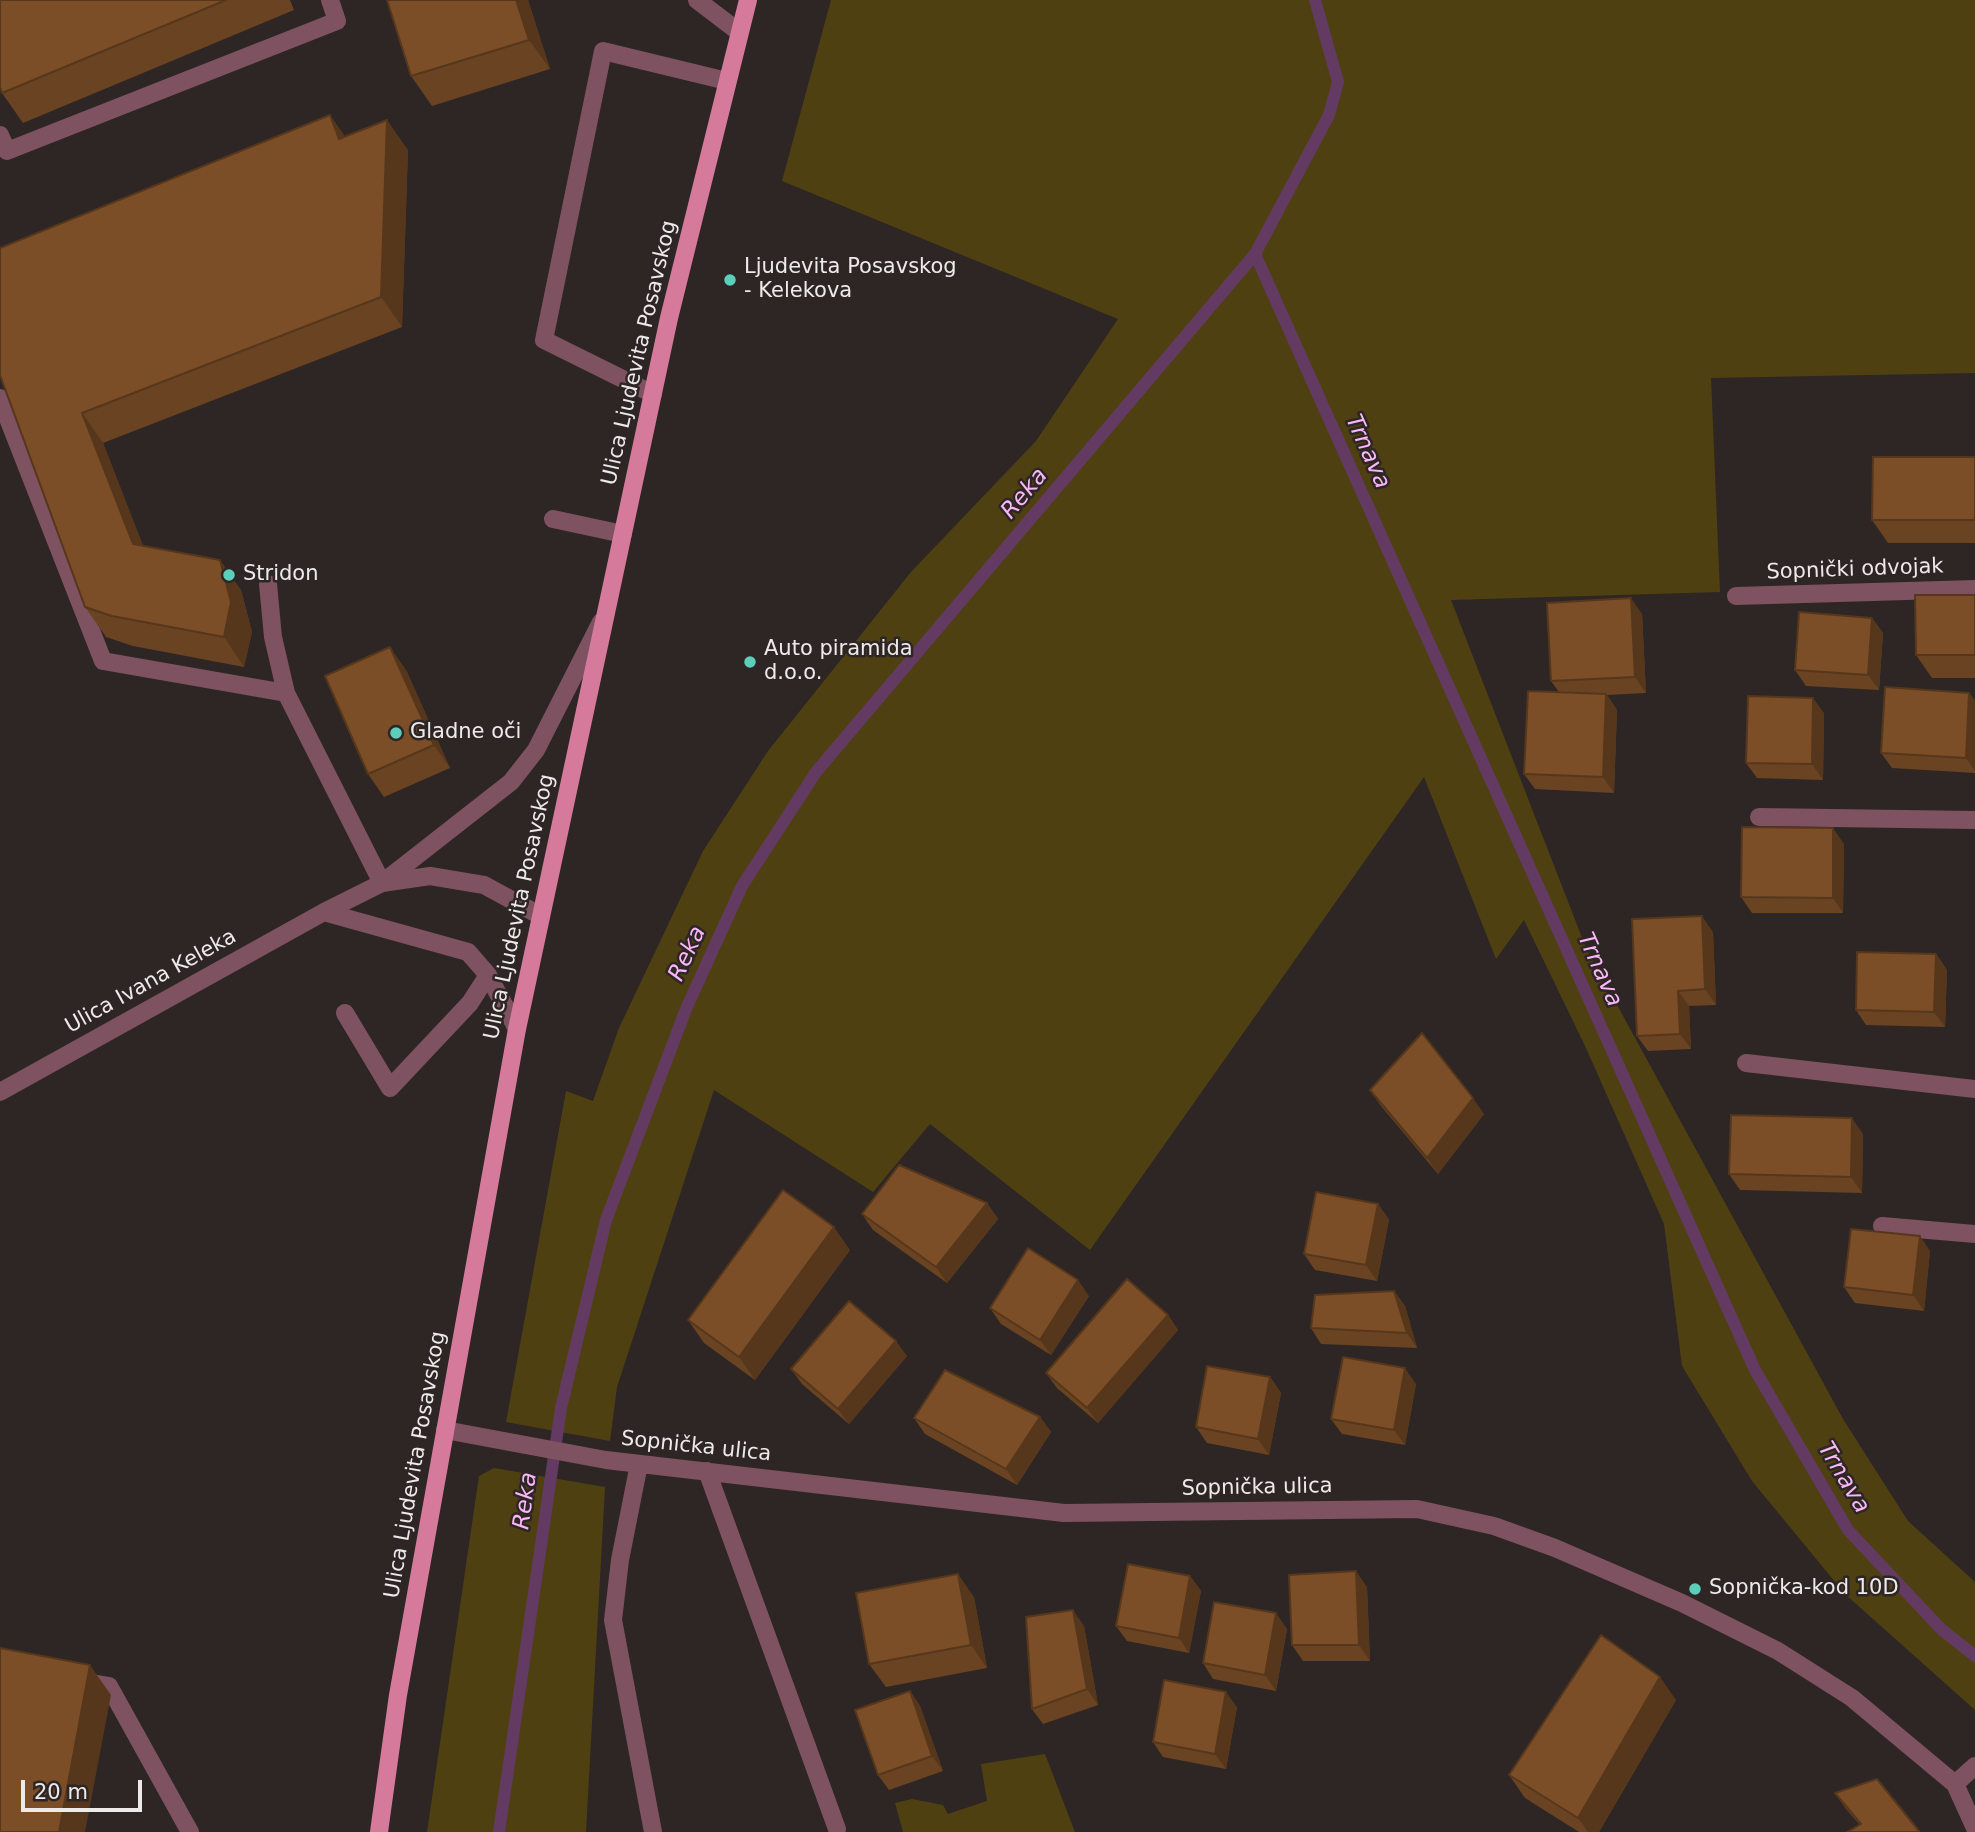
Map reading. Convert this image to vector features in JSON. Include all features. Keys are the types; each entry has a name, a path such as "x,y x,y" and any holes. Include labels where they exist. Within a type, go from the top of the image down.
{"main road":[{"name":"Ulica Ljudevita Posavskog","path":"379,1832 398,1695 517,1029 653,394 747,0"}],"street":[{"path":"0,135 7,151 337,21 330,0"},
{"path":"697,0 739,33"},
{"path":"653,394 544,340 603,51 727,81"},
{"path":"0,398 103,661 286,693"},
{"path":"554,519 623,534"},
{"path":"268,584 273,637 286,693 382,883"},
{"name":"Sopnički odvojak","path":"1736,596 1975,589"},
{"name":"Ulica Ivana Keleka","path":"0,1092 324,912 382,883 511,782 536,750 606,613"},
{"path":"1759,817 1975,820"},
{"name":"Ulica Ivana Keleka","path":"382,883 430,876 484,885 541,916"},
{"path":"324,912 468,952 488,975 517,1029"},
{"path":"345,1013 390,1088 470,1003 488,975"},
{"path":"1746,1063 1975,1089"},
{"path":"1882,1226 1975,1234"},
{"name":"Sopnička ulica","path":"445,1430 507,1444 606,1460 1064,1513 1417,1509 1494,1526 1555,1548 1682,1603 1778,1651 1852,1698 1955,1784 1975,1828"},
{"path":"639,1464 620,1560 613,1620 653,1832"},
{"path":"707,1471 837,1829"},
{"path":"68,1678 109,1686 190,1832"},
{"path":"1955,1784 1975,1766"}],"shaded area":[{"path":"831,0 1975,0 1975,373 1711,378 1720,592 1451,600 1586,948 1843,1419 1908,1521 1975,1582 1975,1710 1845,1594 1752,1481 1682,1366 1664,1224 1586,1048 1524,920 1496,959 1424,777 1090,1250 930,1124 873,1192 714,1090 617,1387 610,1441 506,1422 566,1091 593,1101 619,1028 703,851 768,751 911,572 1036,441 1118,319 782,181"},
{"path":"494,1468 605,1487 586,1832 427,1832 479,1476"},
{"path":"1045,1754 1075,1832 903,1832 895,1803 912,1799 943,1805 948,1814 987,1801 981,1764"}],"building":[{"path":"0,0 226,0 2,93"},
{"path":"387,0 516,0 529,40 411,76"},
{"path":"330,115 339,139 387,120 381,297 82,413 133,544 220,560 231,602 224,637 112,616 85,607 0,375 0,248"},
{"path":"1873,457 1975,457 1975,520 1872,520"},
{"path":"1915,595 1975,595 1975,655 1916,655"},
{"path":"1631,598 1635,677 1551,681 1547,603"},
{"path":"1799,612 1872,618 1868,675 1795,670"},
{"name":"Gladne oči","path":"390,647 434,745 368,774 325,676"},
{"path":"1885,687 1969,693 1966,758 1881,753"},
{"path":"1528,691 1606,694 1603,777 1524,774"},
{"path":"1748,696 1813,698 1812,764 1746,763"},
{"path":"1742,827 1833,828 1833,898 1741,897"},
{"path":"1702,916 1705,989 1678,991 1680,1034 1637,1036 1632,919"},
{"path":"1857,952 1936,954 1934,1012 1856,1010"},
{"path":"1422,1033 1473,1098 1427,1158 1370,1090"},
{"path":"1731,1115 1852,1118 1851,1177 1729,1174"},
{"path":"899,1165 987,1203 936,1267 862,1214"},
{"path":"783,1190 834,1227 739,1357 688,1320"},
{"path":"1316,1192 1378,1204 1366,1265 1304,1254"},
{"path":"1851,1229 1920,1236 1913,1295 1844,1287"},
{"path":"1028,1248 1078,1280 1040,1340 990,1308"},
{"path":"1127,1279 1168,1315 1087,1408 1046,1373"},
{"path":"1394,1291 1407,1333 1311,1328 1315,1295"},
{"path":"849,1301 896,1341 838,1409 791,1369"},
{"path":"1343,1357 1405,1368 1394,1430 1331,1419"},
{"path":"1207,1366 1270,1377 1258,1439 1196,1427"},
{"path":"945,1370 1040,1417 1006,1469 914,1418"},
{"path":"1128,1564 1190,1576 1179,1638 1116,1626"},
{"path":"1356,1571 1359,1645 1292,1645 1289,1575"},
{"path":"958,1574 971,1645 869,1664 856,1593"},
{"path":"1214,1602 1276,1613 1265,1675 1203,1663"},
{"path":"1073,1610 1087,1689 1032,1709 1026,1617"},
{"path":"1601,1635 1660,1677 1578,1818 1509,1775"},
{"path":"0,1648 90,1665 59,1832 0,1832"},
{"path":"1164,1680 1226,1692 1215,1754 1153,1742"},
{"path":"910,1691 932,1756 878,1775 855,1710"},
{"path":"1877,1779 1919,1831 1847,1832 1861,1824 1835,1793"}],"waterway":[{"name":"Reka","path":"499,1832 561,1408 606,1220 686,1009 742,886 816,772 1255,254 1329,115 1338,82 1315,0"},
{"name":"Trnava","path":"1255,254 1755,1370 1848,1530 1941,1629 1975,1656"}],"place":[{"name":"Ljudevita Posavskog - Kelekova","path":"730,280"},
{"name":"Stridon","path":"229,575"},
{"name":"Auto piramida d.o.o.","path":"750,662"},
{"name":"Gladne oči","path":"396,733"},
{"name":"Sopnička-kod 10D","path":"1695,1589"}]}
